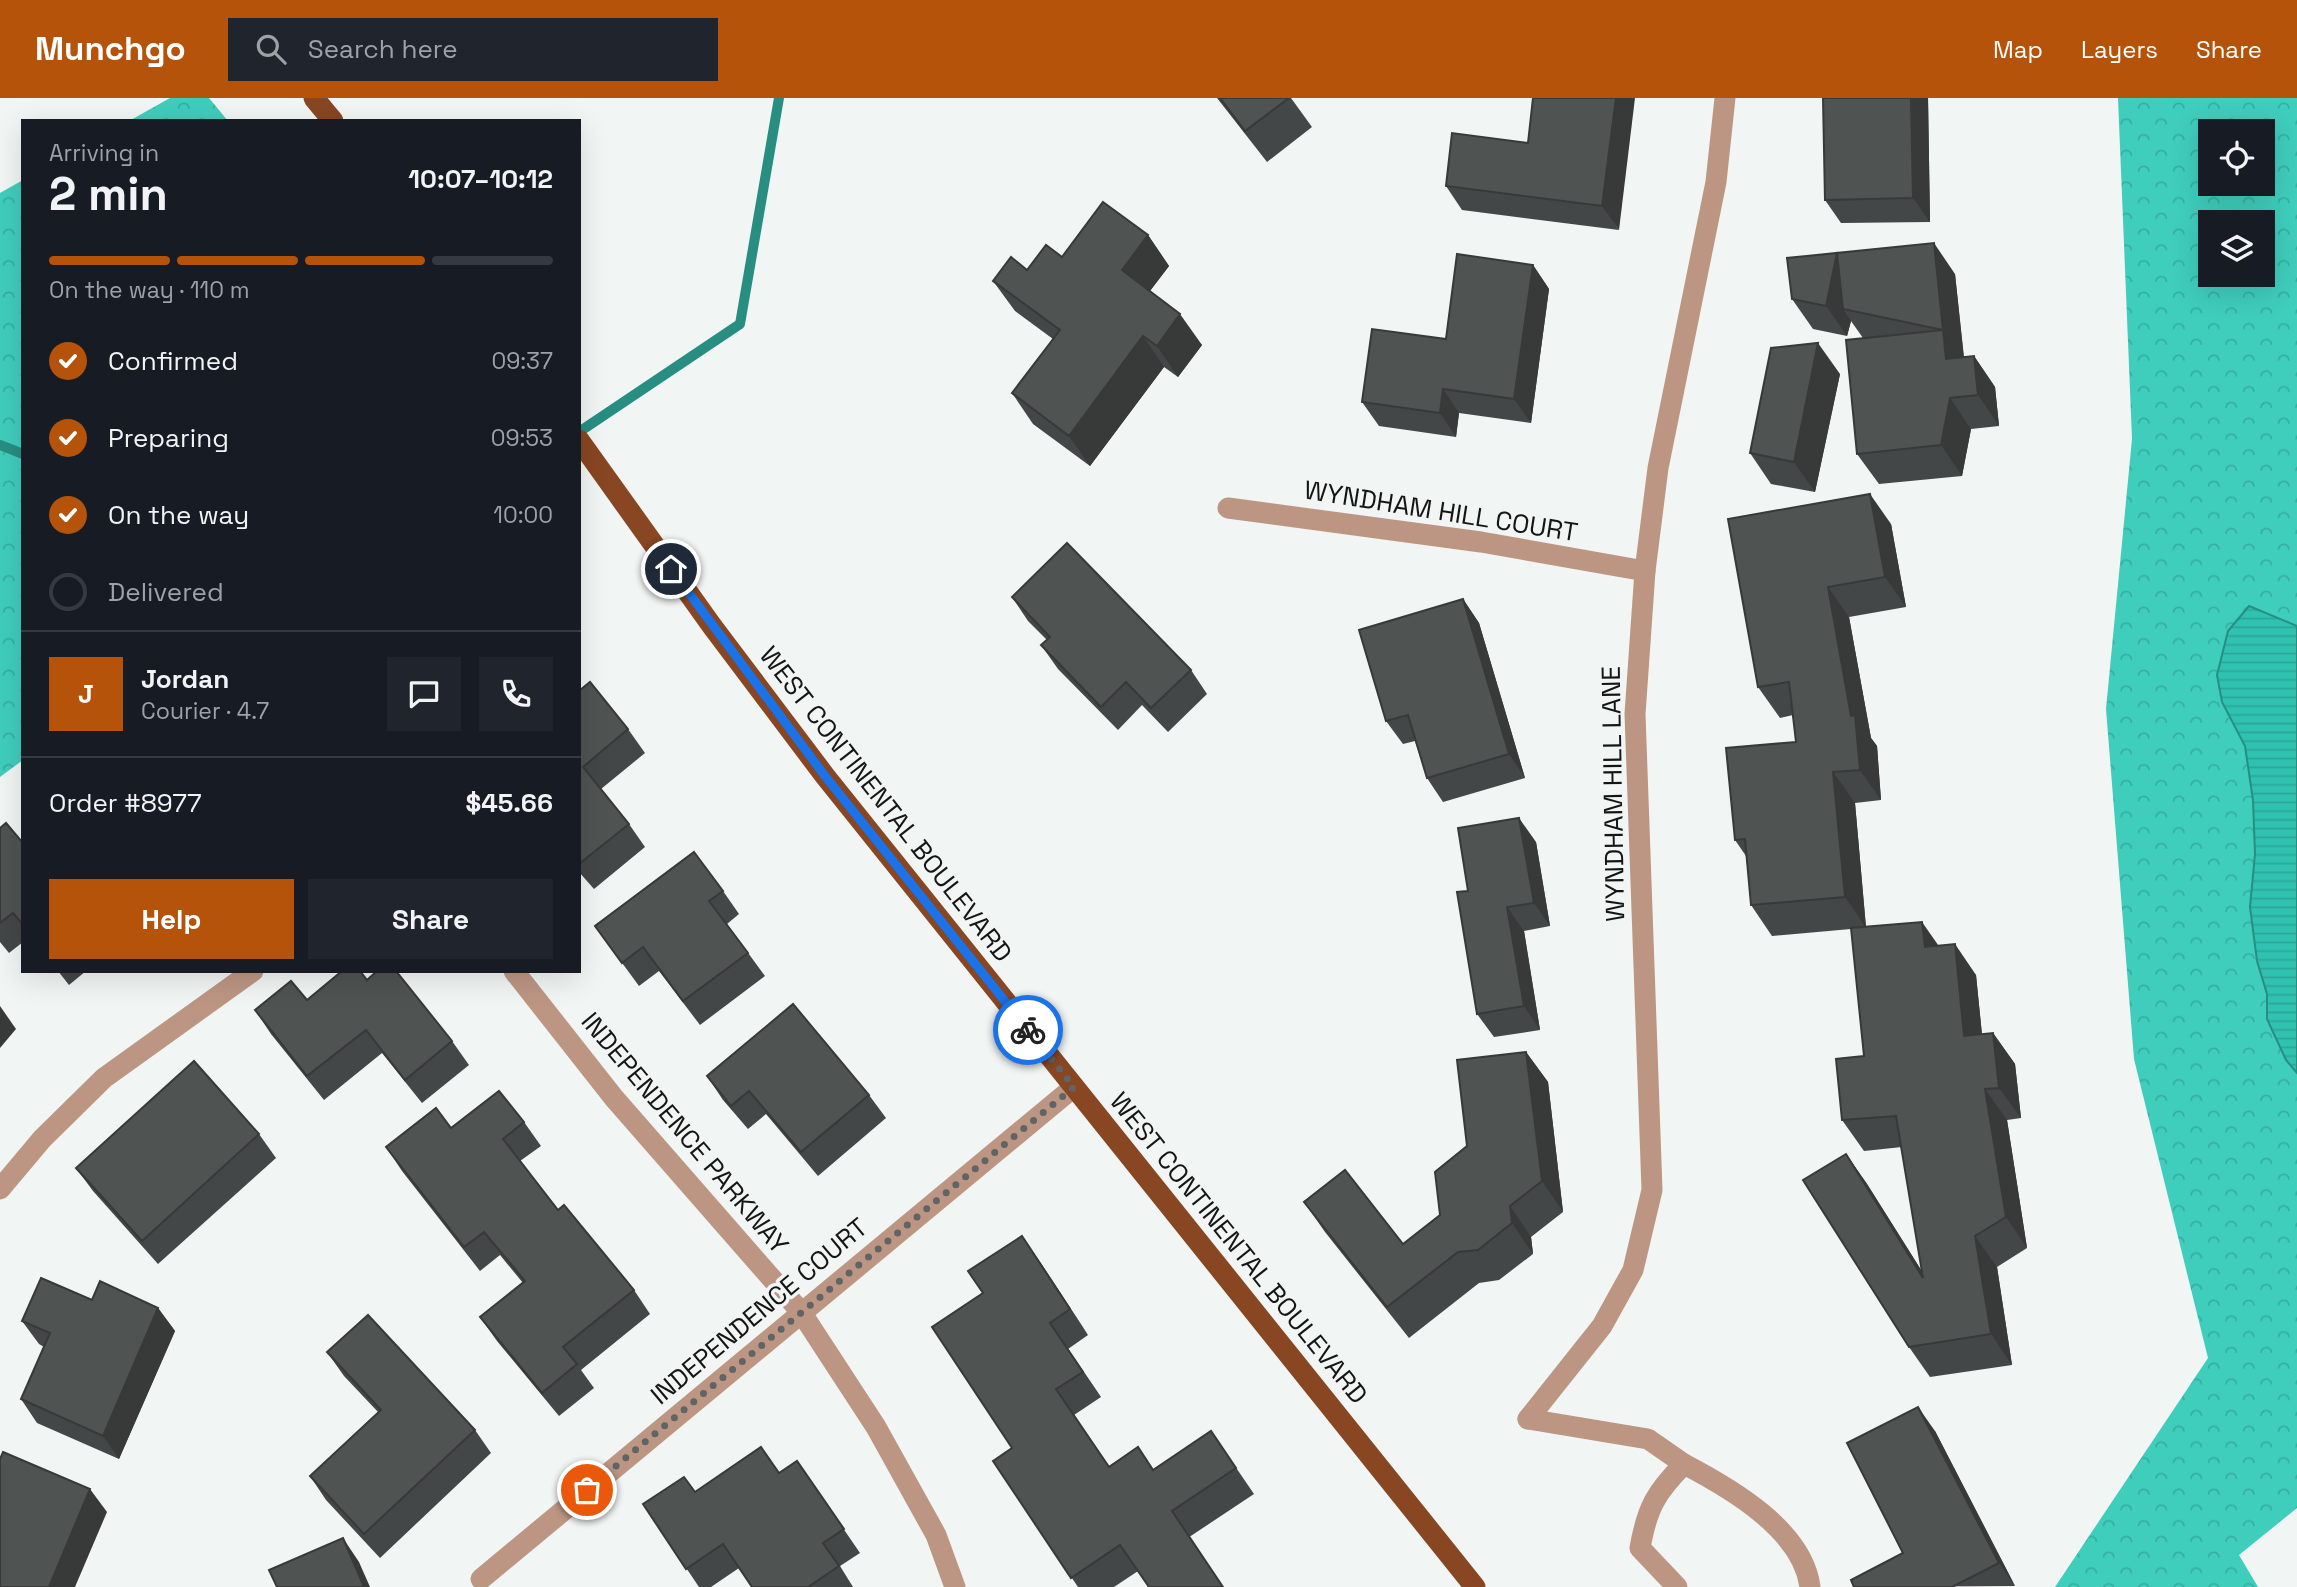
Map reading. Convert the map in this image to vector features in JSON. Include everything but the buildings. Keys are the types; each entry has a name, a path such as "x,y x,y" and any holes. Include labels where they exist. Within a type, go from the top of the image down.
{"main road":[{"path":"314,98 331,119"},
{"name":"WEST CONTINENTAL BOULEVARD","path":"581,443 825,776 1475,1587"}],"street":[{"name":"WYNDHAM HILL LANE","path":"1684,1464 1648,1439 1528,1419 1602,1326 1633,1270 1652,1190 1635,714 1644,571 1658,468 1716,182 1725,98"},
{"name":"WYNDHAM HILL COURT","path":"1228,508 1481,542 1644,571"},
{"path":"0,1189 42,1139 104,1078 251,973"},
{"name":"INDEPENDENCE PARKWAY","path":"516,973 614,1098 801,1312 883,1439 936,1535 955,1587"},
{"name":"INDEPENDENCE COURT","path":"481,1579 1074,1087"},
{"path":"1677,1587 1640,1548 1644,1528 1658,1490 1684,1464 1748,1501 1785,1536 1809,1575 1810,1587"}],"green space":[{"path":"170,98 209,98 226,119 133,119"},
{"path":"2118,98 2297,98 2297,1508 2239,1555 2258,1587 2055,1587 2208,1358 2134,1059 2106,709 2132,439"},
{"path":"21,181 21,761 0,777 0,193"}],"shaded area":[{"path":"2249,606 2297,626 2297,1073 2286,1060 2267,1019 2267,994 2257,961 2250,907 2255,854 2253,800 2245,746 2222,702 2217,675 2228,631"}],"waterway":[{"path":"581,431 740,324 779,98"},
{"path":"0,445 21,453"}],"way so far":[{"path":"587,1490 1074,1087 1028,1030"}],"route":[{"path":"671,569 825,776 1028,1030"}]}
